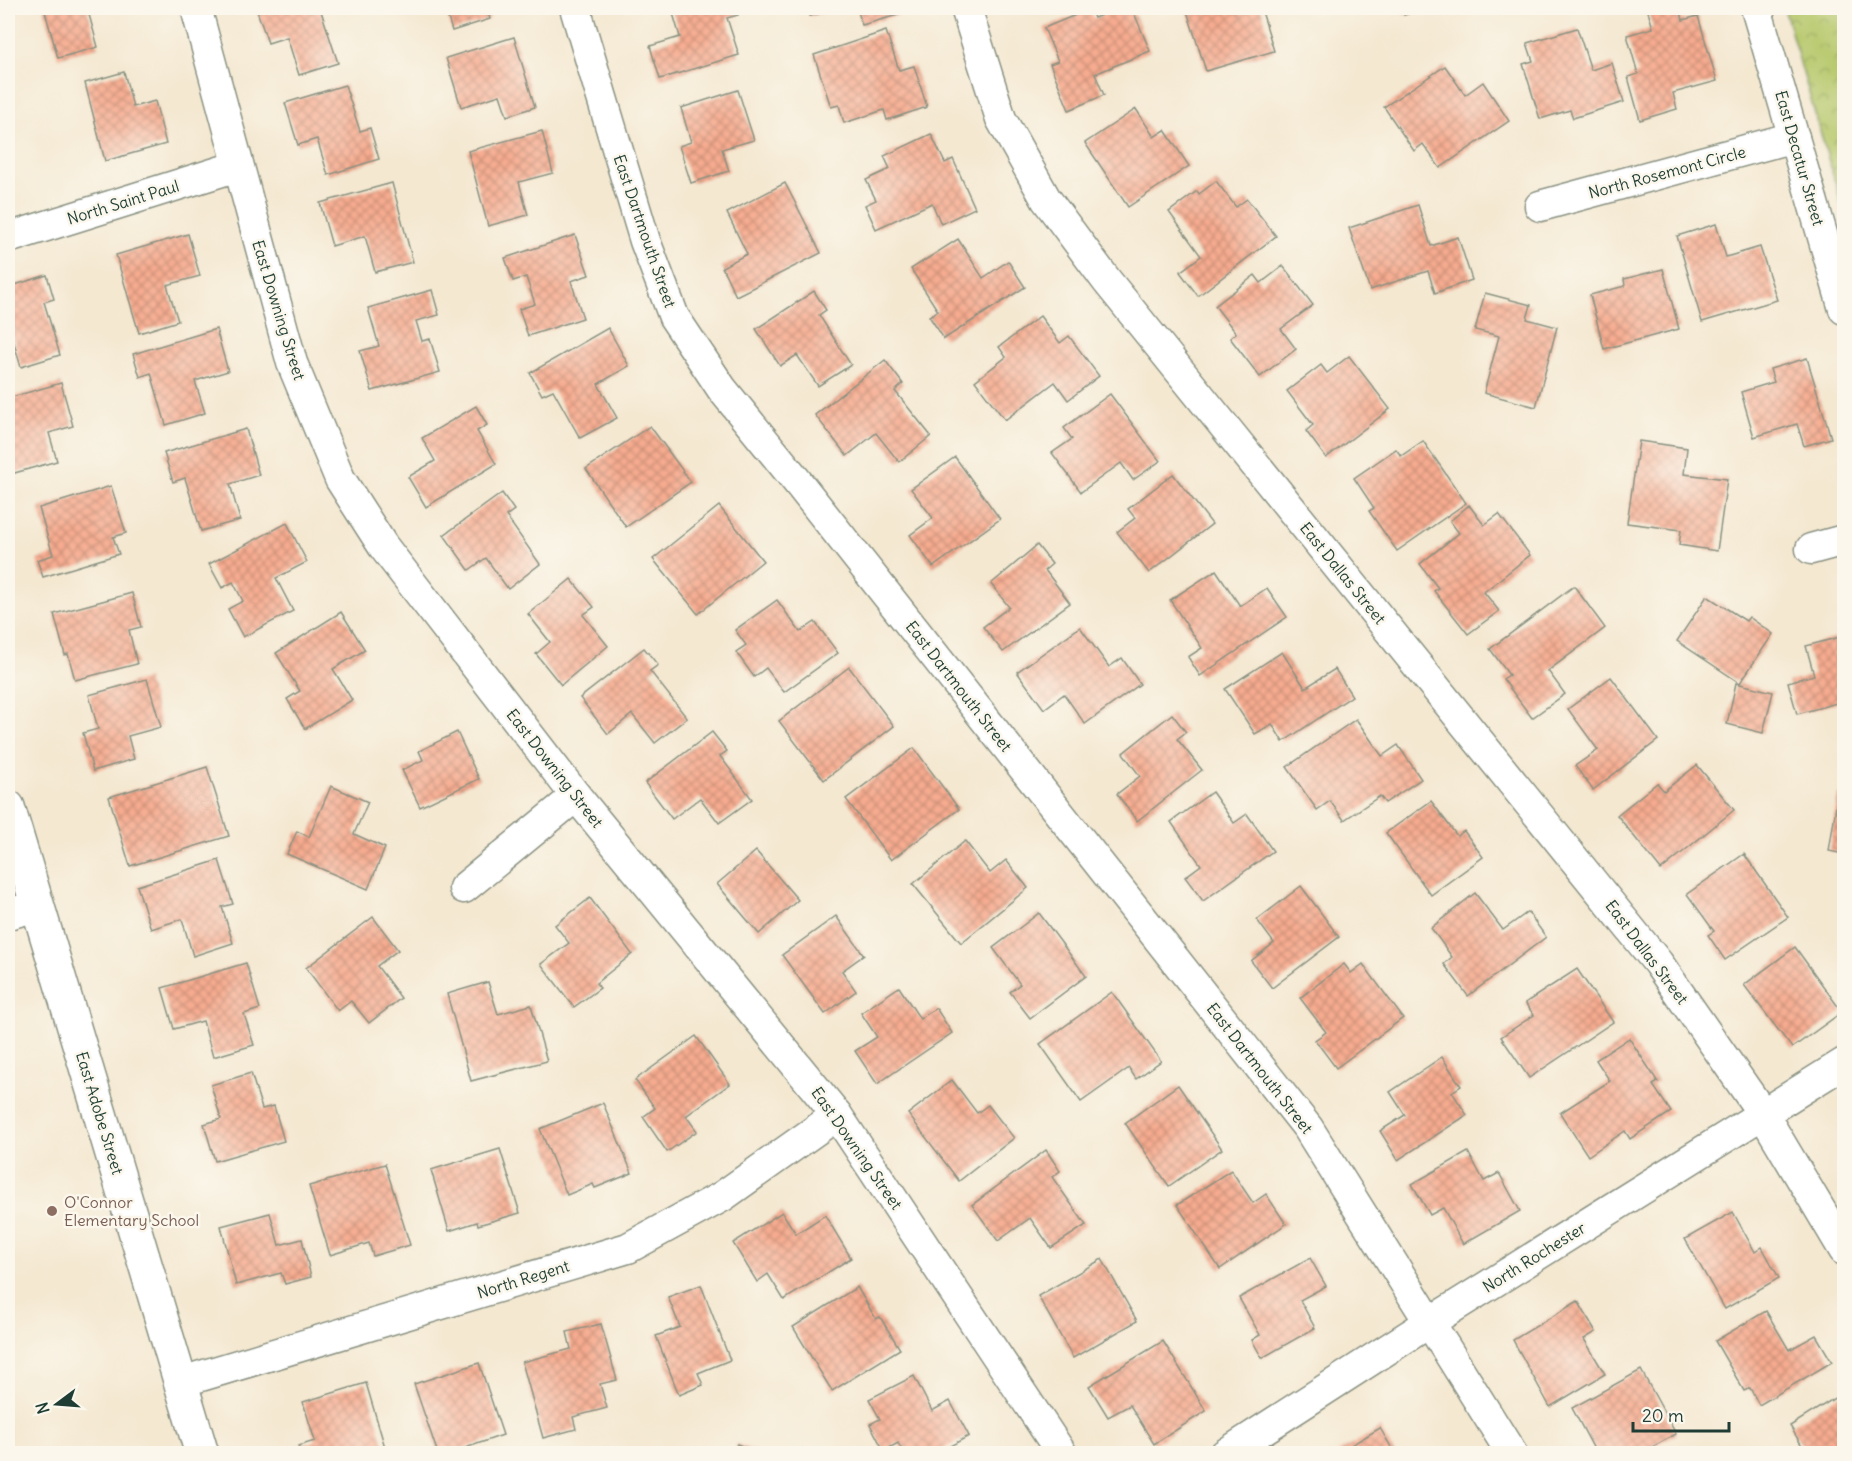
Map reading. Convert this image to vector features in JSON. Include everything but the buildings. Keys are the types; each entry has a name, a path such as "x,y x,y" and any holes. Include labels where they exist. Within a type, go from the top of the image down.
{"street":[{"name":"East Downing Street","path":"196,8 292,363 340,479 383,546 576,796 837,1115 1062,1454"},
{"name":"East Dartmouth Street","path":"575,8 645,241 674,318 722,389 1308,1128 1512,1454"},
{"name":"East Dallas Street","path":"966,8 1001,119 1046,199 1107,281 1658,963 1763,1114 1845,1250"},
{"name":"East Decatur Street","path":"1756,8 1845,309"},
{"name":"North Rosemont Circle","path":"1540,206 1794,137"},
{"name":"North Saint Paul","path":"8,238 238,166"},
{"path":"1811,549 1845,540"},
{"path":"464,888 576,796"},
{"name":"East Adobe Street","path":"8,807 22,910 181,1382 202,1454"},
{"name":"North Rochester","path":"1225,1454 1430,1322 1845,1063"},
{"name":"North Regent","path":"181,1382 628,1248 723,1196 837,1115"}],"green space":[{"path":"1784,8 1844,8 1844,213"}],"place":[{"name":"O'Connor Elementary School","path":"52,1211"}]}
